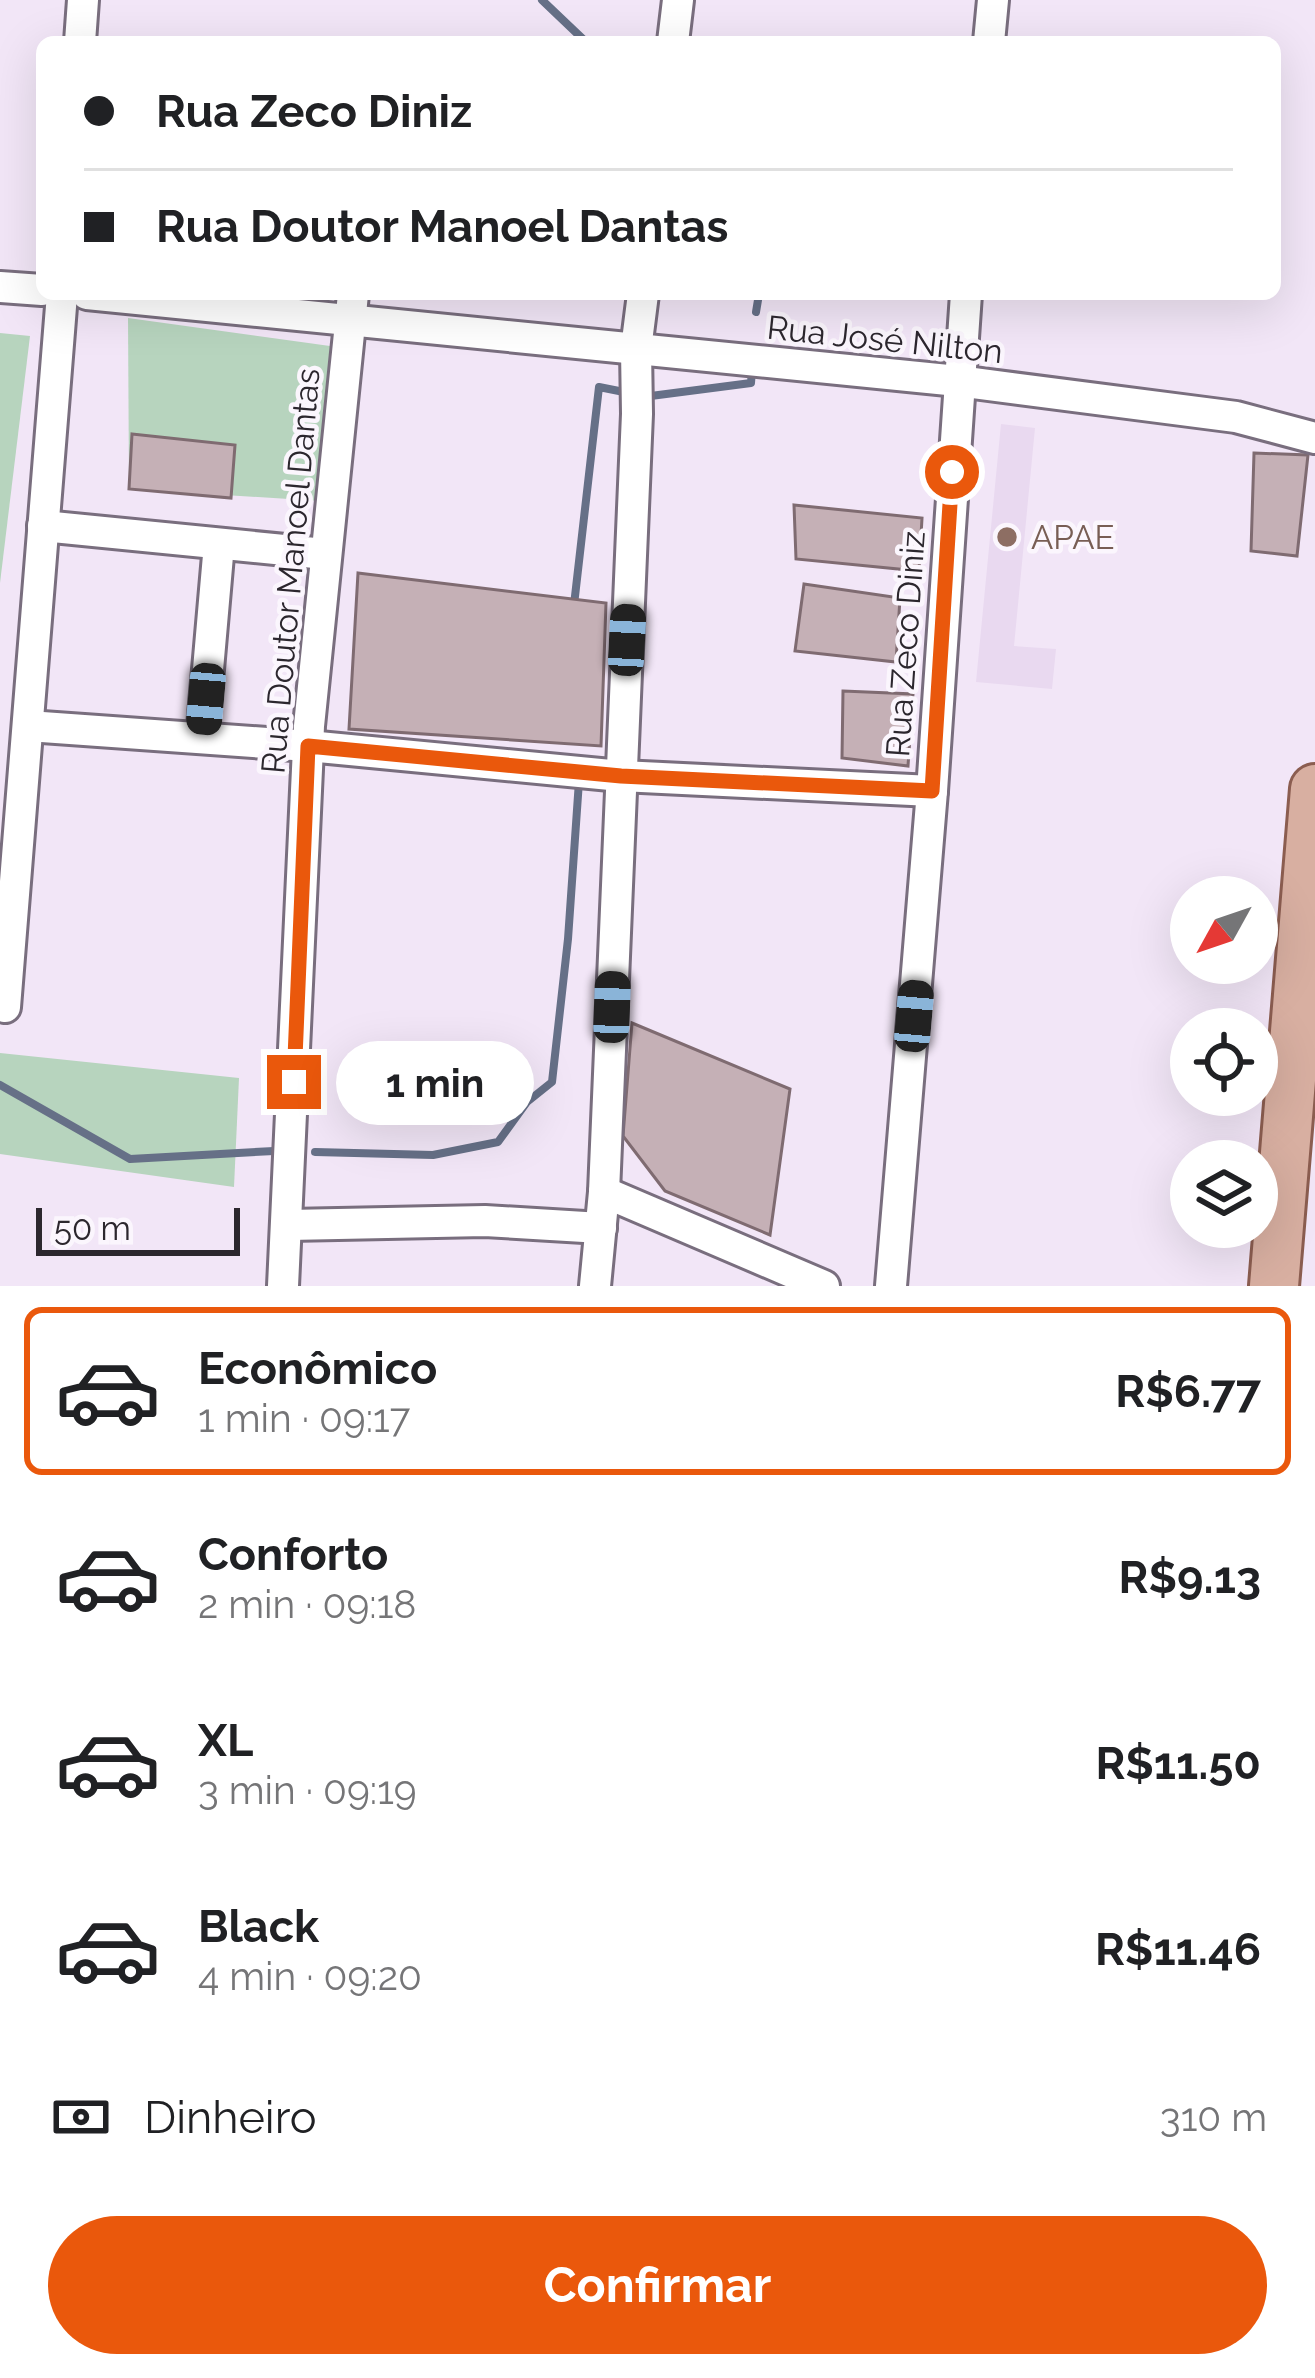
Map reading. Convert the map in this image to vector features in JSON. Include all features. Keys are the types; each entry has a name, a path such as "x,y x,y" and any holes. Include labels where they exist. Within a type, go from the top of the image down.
{"main road":[{"path":"1274,1286 1315,789"}],"street":[{"path":"80,36 83,0"},
{"path":"674,36 678,0"},
{"path":"990,36 993,0"},
{"path":"0,287 36,290"},
{"path":"5,1007 62,300"},
{"name":"Rua José Nilton","path":"200,300 351,308 636,350 958,381 1236,417 1315,437"},
{"path":"595,1286 604,1192 609,775 642,300"},
{"name":"Rua Zeco Diniz","path":"891,1286 932,791 965,300"},
{"name":"Rua Doutor Manoel Dantas","path":"284,1286 308,746 351,308"},
{"path":"44,526 325,554"},
{"path":"202,738 219,544"},
{"path":"28,726 308,746 609,775 932,791"},
{"path":"604,1192 824,1286"},
{"path":"289,1225 485,1221 601,1228"}],"shaded area":[{"name":"APAE","path":"1001,424 1035,428 1014,646 1056,649 1052,689 976,682"}],"green space":[{"path":"128,318 330,346 320,501 129,489"},
{"path":"0,333 30,336 0,583"},
{"path":"0,1053 239,1078 234,1187 0,1154"}],"building":[{"path":"132,434 235,445 231,498 129,489"},
{"path":"1254,453 1308,455 1297,556 1251,551"},
{"path":"794,505 922,518 919,571 796,559"},
{"path":"358,573 606,603 601,746 349,729"},
{"path":"804,584 900,598 896,662 795,651"},
{"path":"843,691 913,694 908,766 842,758"},
{"path":"632,1023 790,1089 770,1235 665,1191 623,1136"}],"waterway":[{"path":"542,0 580,36"},
{"path":"756,312 758,300"},
{"path":"643,397 751,383 752,370"},
{"path":"574,605 599,387 629,393"},
{"path":"315,1152 433,1155 498,1142 527,1102 552,1082 579,781"},
{"path":"0,1085 130,1159 274,1151"}],"place":[{"name":"APAE","path":"1007,537"}],"route":[{"path":"294,1082 308,746 621,776 932,791 952,472"}]}
